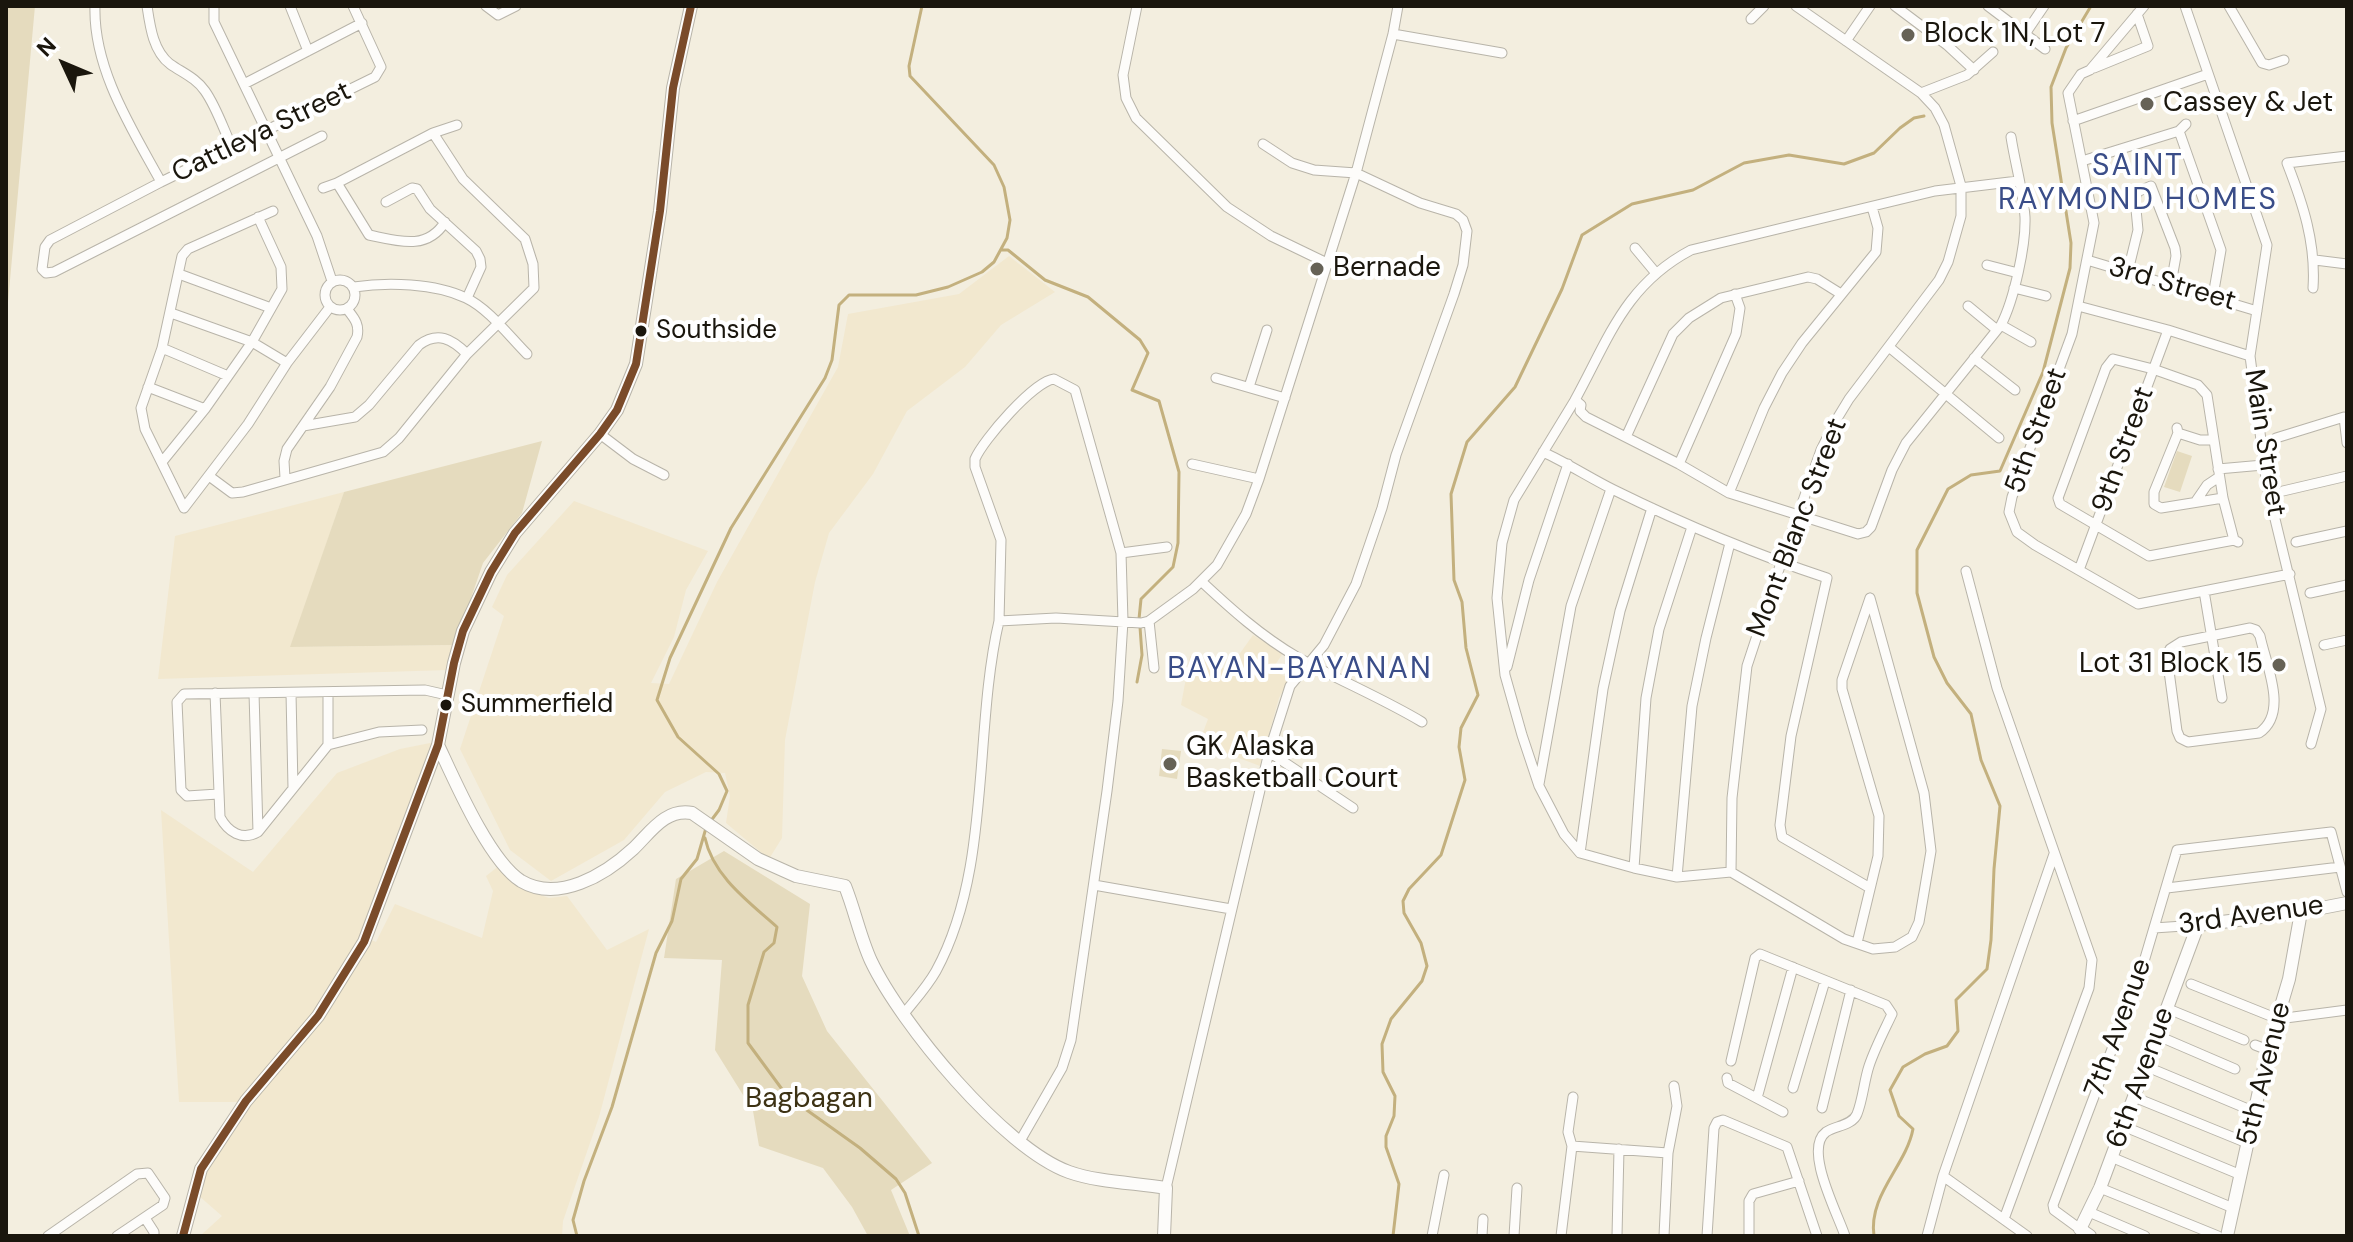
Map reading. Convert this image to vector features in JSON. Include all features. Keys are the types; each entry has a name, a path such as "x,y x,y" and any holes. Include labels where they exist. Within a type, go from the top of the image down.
{"street":[{"name":"Cattleya Street","path":"95,6 100,54 117,98 161,182 375,77 381,67 353,6"},
{"path":"147,6 151,31 158,48 168,63 189,74 207,93 233,149"},
{"path":"214,6 214,22 317,236 332,281"},
{"path":"290,6 308,51"},
{"path":"486,6 498,15 516,6"},
{"path":"183,1236 201,1169 246,1101 318,1016 364,942 438,745 463,631 491,572 515,533 617,410 636,364 660,211 673,88 691,6"},
{"path":"1137,6 1123,75 1126,98 1136,118 1227,207 1271,236 1329,264"},
{"path":"999,621 1056,618 1142,622 1201,581 1217,565 1233,538 1259,479 1329,264 1356,173 1398,6"},
{"path":"1751,19 1764,6"},
{"name":"Mont Blanc Street","path":"1731,872 1732,798 1747,666 1781,563 1821,450 1835,422 1930,295 1948,262 1961,216 1961,186 1944,125 1935,108 1921,93 1796,6"},
{"path":"1846,41 1870,6"},
{"path":"1895,6 1947,45 1974,70"},
{"path":"1989,6 2045,49"},
{"path":"2025,34 2044,6"},
{"name":"Main Street","path":"2185,6 2267,245 2250,356 2263,465 2321,709 2311,744"},
{"path":"2229,6 2262,63 2269,65 2284,60"},
{"path":"2090,70 2148,46 2140,10"},
{"path":"2090,70 2140,10"},
{"path":"244,84 362,23"},
{"path":"1393,34 1502,53"},
{"path":"1921,93 1974,70 1993,52"},
{"name":"5th Street","path":"2090,70 2081,74 2068,93 2094,223 2072,334 2009,512 2017,532 2138,604 2290,574"},
{"path":"2073,121 2208,74"},
{"path":"323,188 433,133 457,125"},
{"path":"2082,161 2182,128 2221,250 2213,296"},
{"path":"209,476 232,493 243,492 383,452 399,438 467,354 534,288 533,264 525,239 463,179 433,133"},
{"path":"161,182 50,240 45,247 42,269 46,273 54,272 322,136"},
{"path":"1575,400 1586,417 1729,493 1858,534 1866,532 1871,527 1892,470 1906,443 1999,328 2009,311 2018,273 2025,218 2011,137"},
{"path":"1164,1236 1166,1188 1269,752 1290,686 1324,645 1356,584 1396,455 1454,294 1466,248 1467,231 1463,220 1456,214 1420,203 1356,173 1314,170 1292,163 1263,144"},
{"path":"2313,288 2315,260 2300,196 2287,163 2347,156"},
{"path":"1857,943 1878,856 1879,816 1842,680 1870,598 1924,793 1931,851 1919,922 1912,937 1895,947 1873,949 1844,939 1731,872 1677,877 1580,853 1564,834 1539,786 1505,675 1497,598 1502,543 1514,500 1575,400 1618,317 1635,292 1655,272 1707,244 1961,186 2018,181"},
{"path":"337,183 369,235 400,241 425,241 436,236 445,222"},
{"path":"2128,271 2138,230 2135,199 2137,192 2151,186 2175,248 2171,284"},
{"path":"386,202 412,188 417,189 430,209 476,251 481,267 467,298"},
{"path":"1729,493 1782,373 1876,252 1878,228 1872,207"},
{"path":"273,211 188,249 182,256 162,348 141,408 145,429 184,508 248,424 287,363 330,307"},
{"path":"162,462 205,409 252,342 282,289 281,267 258,217"},
{"path":"1635,248 1655,272"},
{"name":"3rd Street","path":"2087,260 2257,311"},
{"path":"2315,260 2347,264"},
{"path":"1987,265 2018,273"},
{"path":"179,274 271,308"},
{"path":"1626,437 1673,334 1702,308 1721,298 1808,277 1841,294"},
{"path":"347,280 354,287 354,302 347,309 330,307 324,293 332,281 347,280"},
{"path":"354,287 398,283 467,298 527,354"},
{"path":"2014,288 2046,296"},
{"path":"1679,464 1736,334 1740,308 1735,294"},
{"path":"1968,306 1999,328 2031,342"},
{"path":"2078,306 2250,356"},
{"path":"285,478 287,449 330,387 357,337 359,329 356,320 347,309"},
{"path":"171,313 252,342 287,363"},
{"path":"1249,387 1267,330"},
{"name":"9th Street","path":"2079,570 2168,330"},
{"path":"416,334 425,341"},
{"path":"303,426 355,417 425,341 441,336 456,343 467,354"},
{"path":"1889,347 1999,438"},
{"path":"162,348 228,376"},
{"path":"2112,357 2153,369 2203,389 2207,395 2218,473 2236,541 2149,556 2064,507 2058,498 2112,357"},
{"path":"1974,358 2015,390"},
{"path":"1216,378 1285,398"},
{"path":"903,1015 935,973 948,946 965,895 977,809 986,699 999,621 1001,540 975,467 975,459 1022,399 1049,379 1062,381 1075,390 1102,495 1121,553 1123,621 1118,701 1071,1040 1062,1068 1020,1141"},
{"path":"148,387 205,409"},
{"path":"2276,438 2344,417 2347,443"},
{"path":"2212,440 2200,440 2178,431 2152,499 2161,508 2223,498"},
{"path":"600,434 625,454 664,475"},
{"path":"1543,452 1611,489 1692,527 1827,578 1791,736 1780,825 1782,837 1870,888"},
{"path":"1192,464 1259,479"},
{"path":"1505,675 1529,580 1568,464"},
{"path":"2196,501 2218,473 2263,465"},
{"path":"2283,491 2347,476"},
{"path":"1539,786 1571,606 1611,489"},
{"path":"1580,853 1603,689 1620,611 1652,508"},
{"path":"1634,868 1646,698 1659,629 1692,527"},
{"path":"2296,542 2347,531"},
{"path":"1677,877 1692,706 1730,543"},
{"path":"1121,553 1167,547"},
{"path":"1966,571 1997,688 2090,952 2092,976 2004,1219"},
{"path":"1201,581 1254,629 1307,662 1422,722"},
{"path":"2310,593 2347,585"},
{"path":"2204,591 2222,698"},
{"path":"1142,622 1154,668"},
{"path":"2250,628 2256,630 2274,701 2272,720 2259,733 2188,742 2180,738 2177,731 2167,656 2174,645 2213,636 2250,628"},
{"path":"2324,645 2347,640"},
{"path":"218,794 187,796 181,790 177,702 184,694 425,690 447,695"},
{"path":"215,693 220,817 232,832 245,836 258,832 328,745 379,732 422,730"},
{"path":"254,693 258,832"},
{"path":"291,693 293,788"},
{"path":"328,693 328,745"},
{"path":"438,745 475,820 497,854 521,881 538,887 552,891 587,880 630,852 673,812 692,813 758,859 796,876 845,886 872,962 903,1015 954,1079 1020,1141 1053,1164 1071,1173 1166,1188"},
{"path":"1269,752 1353,808"},
{"name":"7th Avenue","path":"2085,1232 2054,1210 2053,1205 2140,975 2177,850 2331,832 2340,867"},
{"path":"1927,1236 1943,1176 2054,854"},
{"path":"2167,888 2340,867 2347,892"},
{"path":"1094,885 1231,909"},
{"name":"3rd Avenue","path":"2154,928 2301,912 2347,903"},
{"name":"5th Avenue","path":"2227,1236 2255,1112 2261,1047 2278,1019 2301,912"},
{"name":"6th Avenue","path":"2085,1232 2089,1212 2198,925"},
{"path":"1731,1061 1757,955 1760,954 1886,1005 1892,1014 1869,1065 1857,1115 1850,1122 1822,1135 1816,1146 1823,1176 1845,1236"},
{"path":"1757,1098 1793,967"},
{"path":"1793,1088 1825,981"},
{"path":"2191,984 2278,1019 2347,1010"},
{"path":"1822,1108 1851,990"},
{"path":"2166,1008 2244,1040"},
{"path":"2156,1035 2235,1069"},
{"path":"2145,1066 2255,1112"},
{"path":"1727,1078 1728,1083 1783,1112"},
{"path":"1664,1236 1668,1153 1677,1106 1674,1086"},
{"path":"1561,1236 1572,1146 1568,1132 1573,1097"},
{"path":"2134,1097 2247,1143"},
{"path":"1707,1236 1714,1128 1717,1122 1723,1120 1781,1143 1791,1154 1817,1236"},
{"path":"2123,1126 2241,1175"},
{"path":"1572,1146 1668,1153"},
{"path":"1617,1236 1619,1149"},
{"path":"2111,1157 2233,1208"},
{"path":"48,1236 143,1172 148,1173 165,1198 163,1205 117,1236"},
{"path":"1432,1236 1444,1175"},
{"path":"1943,1176 2027,1236"},
{"path":"1749,1236 1749,1201 1753,1194 1799,1181"},
{"path":"1514,1236 1517,1188"},
{"path":"2100,1188 2218,1236"},
{"path":"2089,1212 2145,1236"},
{"path":"145,1218 154,1236"},
{"path":"1482,1236 1483,1219"}],"shaded area":[{"path":"1009,256 1055,292 1001,325 965,367 907,411 873,474 829,533 815,582 785,740 782,838 769,859 726,823 730,796 725,773 706,772 665,792 624,840 551,881 510,850 460,749 504,616 492,607 507,575 574,501 708,551 686,590 674,637 651,683 669,684 717,582 838,367 848,314 959,294"},
{"path":"344,492 291,647 455,645 448,670 158,679 175,536"},
{"path":"1253,635 1283,653 1271,671 1290,678 1279,698 1260,766 1199,743 1208,719 1181,705 1190,656 1228,670"},
{"path":"435,742 367,938 376,942 395,904 482,938 493,891 486,876 500,865 520,888 549,898 567,896 607,950 649,929 599,1117 563,1221 562,1236 200,1236 222,1216 199,1196 207,1168 253,1102 179,1102 161,810 253,872 337,773 400,749"}],"green space":[{"path":"6,6 35,6 6,324"},
{"path":"542,441 522,513 483,563 455,645 290,647 344,492"},
{"path":"2177,451 2192,456 2180,492 2164,487"},
{"name":"GK Alaska Basketball Court","path":"1162,749 1181,751 1177,779 1159,776"},
{"name":"Bagbagan","path":"724,851 810,904 802,976 827,1031 932,1163 891,1190 910,1236 868,1236 852,1207 823,1168 759,1146 753,1111 715,1050 722,960 664,958 676,879"}],"waterway":[{"path":"710,822 727,791 719,774 678,737 657,700 670,658 731,528 825,378 832,360 839,305 849,295 916,295 948,287 982,272 994,262 1007,238 1010,220 1004,187 994,165 910,76 909,66 922,6"},
{"path":"1874,1236 1877,1207 1913,1129 1899,1116 1890,1090 1903,1067 1947,1046 1958,1031 1956,1000 1987,969 2000,806 1981,760 1971,714 1947,683 1934,657 1917,593 1917,550 1948,489 1971,475 2000,471 2043,372 2070,268 2071,243 2052,123 2051,87 2066,48 2091,6"},
{"path":"1393,1236 1399,1184 1386,1147 1386,1136 1394,1116 1395,1096 1383,1072 1382,1044 1391,1019 1422,981 1427,966 1421,943 1404,913 1403,901 1409,889 1441,855 1465,780 1459,747 1461,728 1478,695 1466,648 1462,602 1454,580 1451,494 1467,442 1515,387 1562,289 1582,235 1632,204 1693,190 1744,163 1789,155 1844,164 1874,153 1900,128 1914,118 1924,116"},
{"path":"1001,250 1008,250 1045,280 1088,297 1140,340 1148,353 1132,390 1159,401 1179,472 1178,543 1173,567 1141,599 1139,619"},
{"path":"1137,682 1142,655 1140,627"},
{"path":"577,1236 573,1220 612,1107 656,953 672,921 681,879 697,859 706,828"},
{"path":"705,838 709,852 724,876 777,927 774,943 764,952 748,1005 748,1043 787,1096 860,1148 896,1179 905,1193 919,1236"}],"transit line":[{"path":"183,1236 201,1169 246,1101 318,1016 364,942 438,745 463,631 491,572 515,533 617,410 636,364 660,211 673,88 691,6"}],"place":[{"name":"Block 1N, Lot 7","path":"1908,35"},
{"name":"Cassey & Jet","path":"2147,104"},
{"name":"Bernade","path":"1317,269"},
{"name":"Southside","path":"641,331"},
{"name":"Lot 31 Block 15","path":"2279,665"},
{"name":"Summerfield","path":"446,705"},
{"name":"GK Alaska Basketball Court","path":"1170,764"}],"district":[{"name":"SAINT RAYMOND HOMES","path":"2138,184"},
{"name":"BAYAN-BAYANAN","path":"1300,670"}]}
